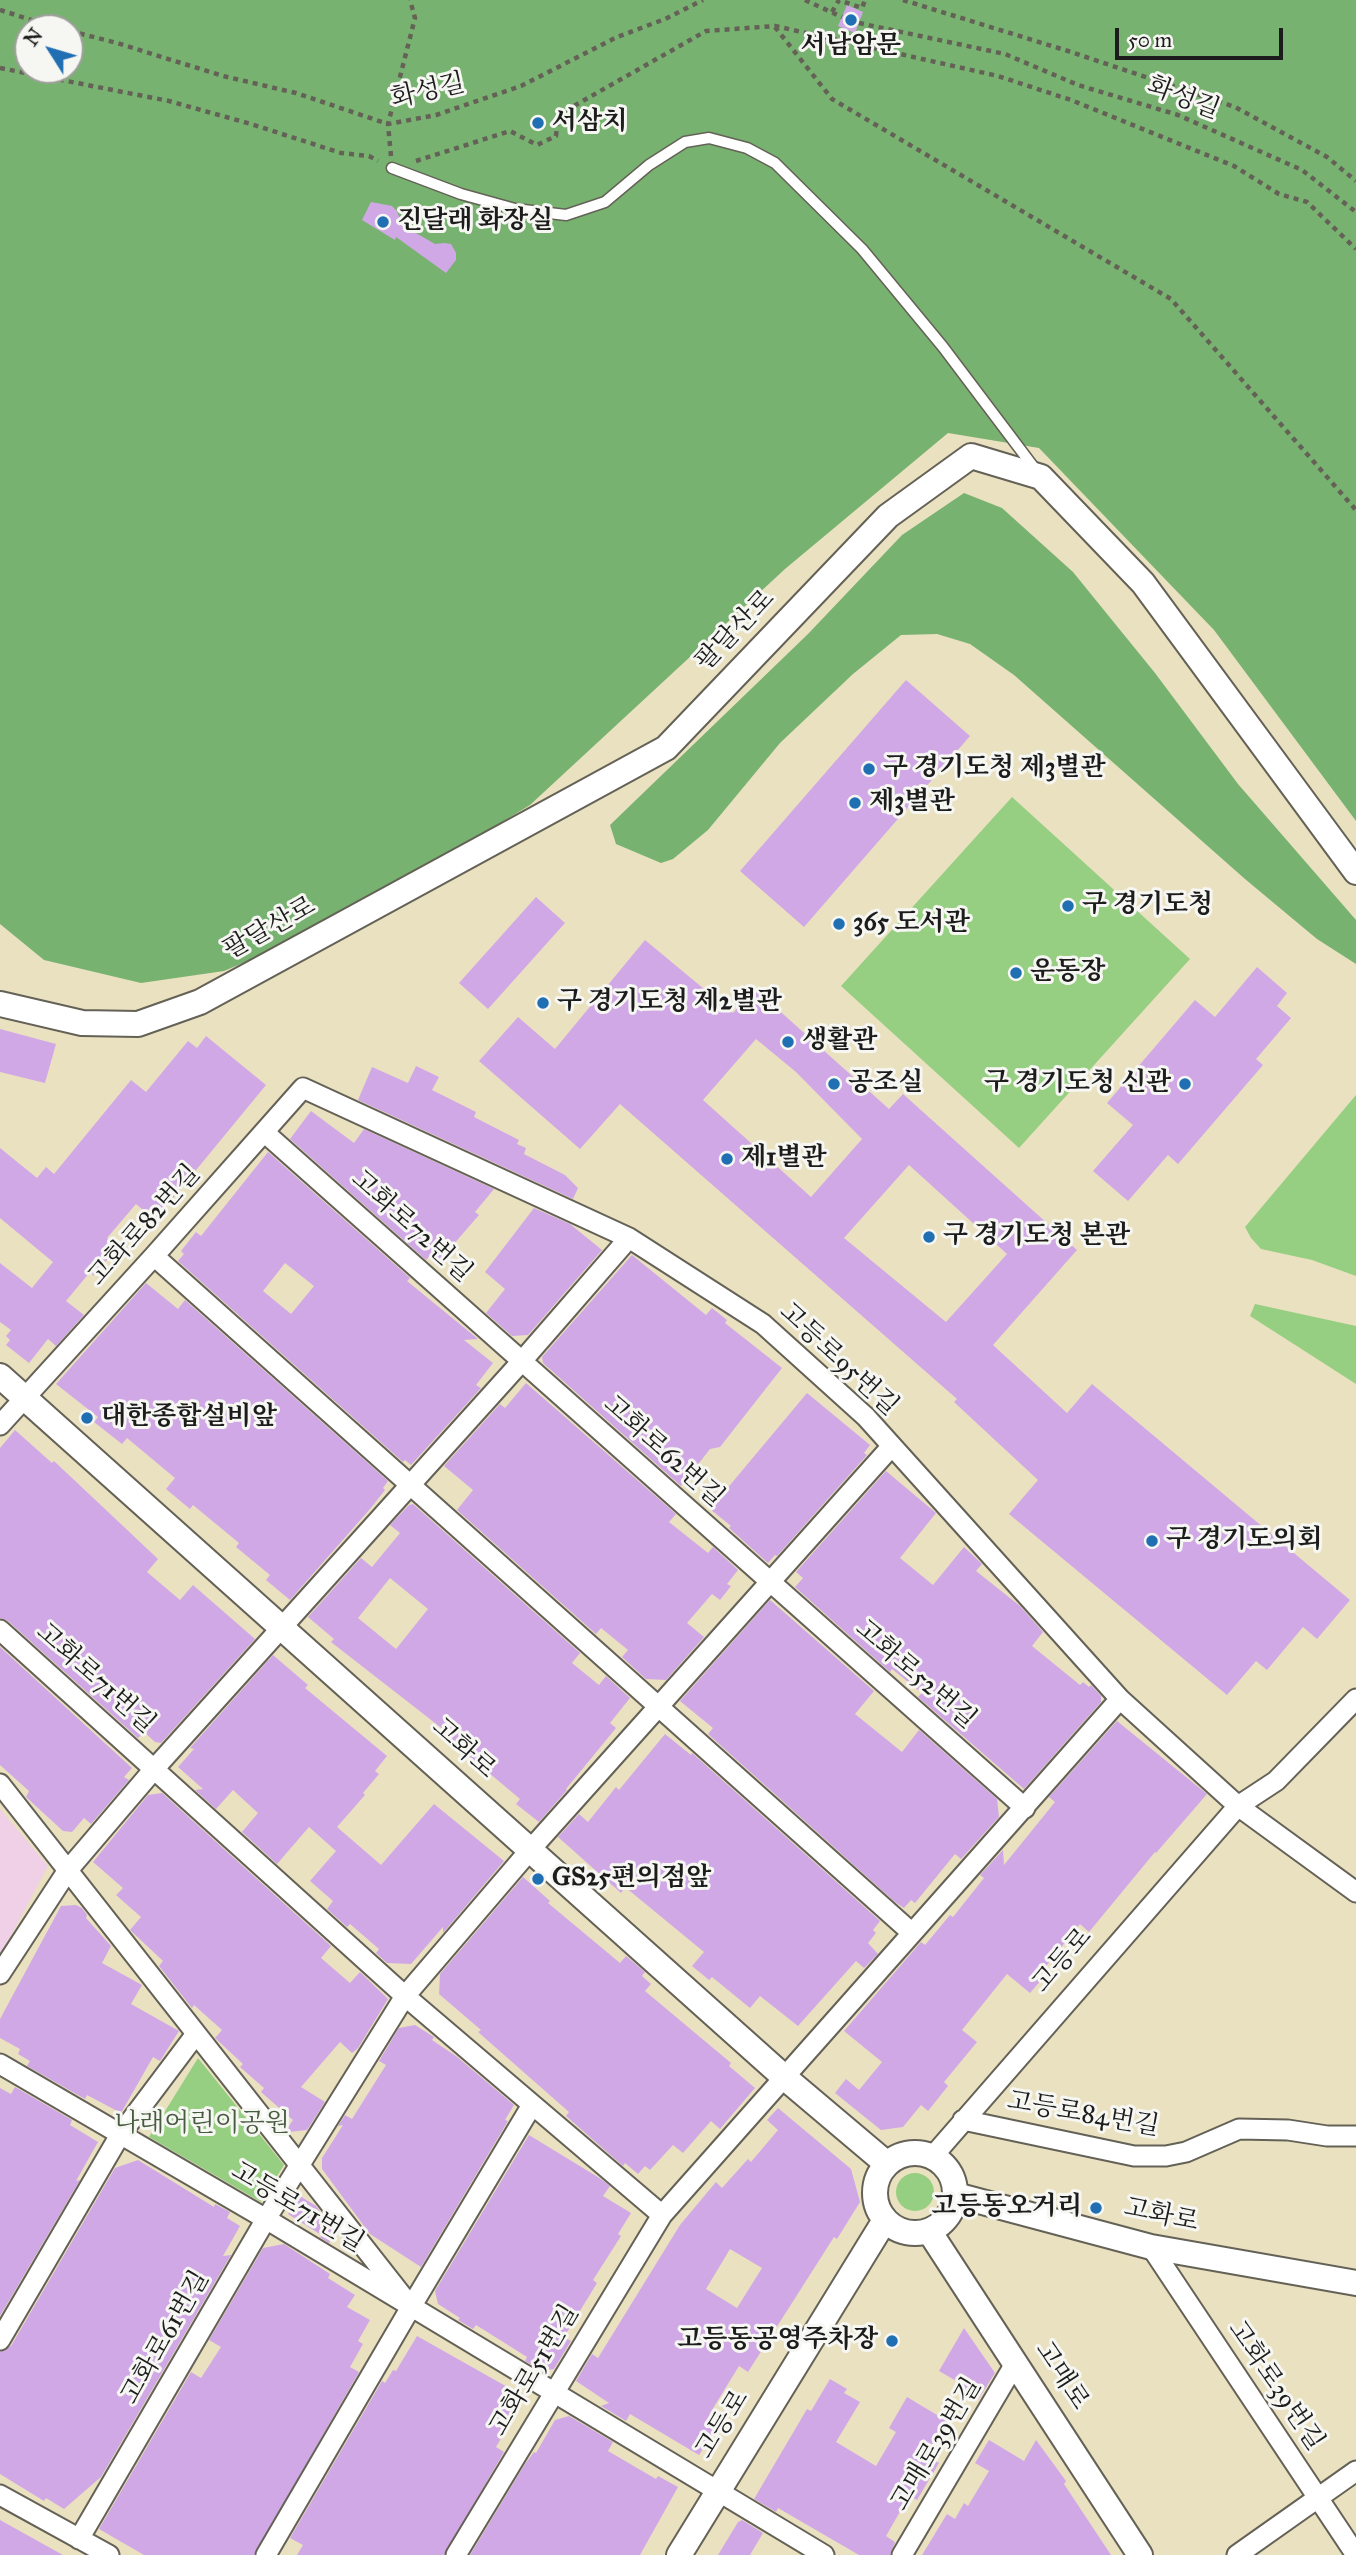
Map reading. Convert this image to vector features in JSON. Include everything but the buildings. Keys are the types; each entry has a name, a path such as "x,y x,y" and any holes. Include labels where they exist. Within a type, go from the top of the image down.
{"street":[{"name":"팔달산로","path":"0,1004 82,1023 138,1024 200,1002 666,748 888,516 971,456 1041,477 1143,583 1356,872"},
{"name":"고화로82번길","path":"0,1424 155,1256 303,1088"},
{"name":"고등로95번길","path":"303,1088 628,1238 763,1324 866,1418 1121,1699 1238,1806 1356,1892"},
{"name":"고화로72번길","path":"264,1132 522,1361"},
{"path":"282,1626 522,1361 628,1238"},
{"path":"155,1256 912,1933"},
{"name":"고화로62번길","path":"522,1361 769,1582"},
{"name":"고화로","path":"0,1377 784,2077 887,2164"},
{"path":"530,1850 891,1447"},
{"name":"고화로52번길","path":"769,1582 1025,1808"},
{"name":"고화로71번길","path":"0,1974 68,1870 282,1626"},
{"name":"고화로71번길","path":"0,1630 155,1768"},
{"path":"784,2077 1121,1699"},
{"name":"고등로","path":"933,2157 1238,1806 1276,1781 1356,1699"},
{"path":"155,1768 405,1996 662,2215"},
{"path":"0,1784 411,2306"},
{"name":"고화로61번길","path":"79,2539 266,2219 405,1996 530,1850"},
{"path":"0,2340 120,2135 196,2034"},
{"name":"고등로71번길","path":"0,2064 266,2219 824,2555"},
{"name":"고화로51번길","path":"456,2555 662,2215 784,2077"},
{"path":"266,2555 532,2105"},
{"name":"고등로84번길","path":"963,2120 1134,2156 1166,2156 1186,2152 1239,2129 1356,2136"},
{"path":"917,2153 933,2157 946,2166 953,2179 956,2195 952,2210 942,2223 929,2231 913,2233 898,2229 885,2220 877,2206 875,2191 879,2176 887,2164 902,2155 917,2153"},
{"name":"고화로","path":"956,2195 1150,2247 1356,2283"},
{"name":"고등로","path":"679,2555 885,2220"},
{"name":"고매로","path":"929,2231 1140,2555"},
{"name":"고화로39번길","path":"1150,2247 1356,2555"},
{"name":"고매로39번길","path":"902,2555 1016,2362"},
{"path":"1237,2555 1356,2471"},
{"path":"0,2495 109,2555"}],"lane":[{"path":"392,168 461,194 515,209 566,215 605,202 649,165 685,142 709,138 747,148 775,163 862,249 943,347 1041,477"}],"path":[{"path":"392,168 388,124 415,18 410,0"},
{"name":"화성길","path":"84,35 223,76 296,93 388,124 436,115 521,86 617,37 665,19 703,0"},
{"path":"805,0 842,16"},
{"path":"832,12 839,0 862,8 865,0"},
{"path":"903,0 1235,107 1327,157 1356,181"},
{"name":"화성길","path":"859,23 1005,54 1078,85 1178,115 1302,170 1356,212"},
{"path":"775,26 832,99 1171,299 1356,510"},
{"path":"0,68 169,102 251,124 341,153 369,156 392,168 510,131 537,145 556,136 558,115 706,31 775,26 998,76 1072,100 1234,166 1279,194 1307,202 1356,249"}],"shaded area":[{"path":"0,1809 48,1866 0,1956"}],"green space":[{"path":"0,0 1356,0 1356,821 1214,630 1039,448 948,433 785,569 530,805 335,924 224,971 141,983 44,960 0,924"},
{"path":"964,493 1002,508 1073,572 1155,673 1238,784 1356,920 1356,964 1317,939 1245,879 1014,675 970,644 937,634 901,635 853,674 780,743 708,830 673,859 661,863 616,844 610,825 808,634 902,535"},
{"name":"운동장","path":"1012,797 1190,959 1019,1148 841,986"},
{"path":"1356,1095 1356,1276 1312,1260 1261,1249 1245,1227"},
{"path":"1255,1304 1356,1326 1356,1384 1250,1316"},
{"name":"나래어린이공원","path":"198,2058 284,2165 261,2202 149,2137"},
{"path":"915,2173 928,2179 934,2192 928,2205 915,2211 902,2205 896,2192 902,2179"}],"place":[{"name":"서남암문","path":"851,20"},
{"name":"서삼치","path":"538,123"},
{"name":"진달래 화장실","path":"383,222"},
{"name":"구 경기도청 제3별관","path":"869,769"},
{"name":"제3별관","path":"855,803"},
{"name":"구 경기도청","path":"1068,906"},
{"name":"365 도서관","path":"839,924"},
{"name":"운동장","path":"1016,973"},
{"name":"구 경기도청 제2별관","path":"543,1003"},
{"name":"생활관","path":"788,1042"},
{"name":"공조실","path":"834,1084"},
{"name":"구 경기도청 신관","path":"1185,1084"},
{"name":"제1별관","path":"727,1159"},
{"name":"구 경기도청 본관","path":"929,1237"},
{"name":"대한종합설비앞","path":"87,1418"},
{"name":"구 경기도의회","path":"1152,1541"},
{"name":"GS25편의점앞","path":"538,1879"},
{"name":"고등동오거리","path":"1096,2208"},
{"name":"고등동공영주차장","path":"892,2341"}]}
